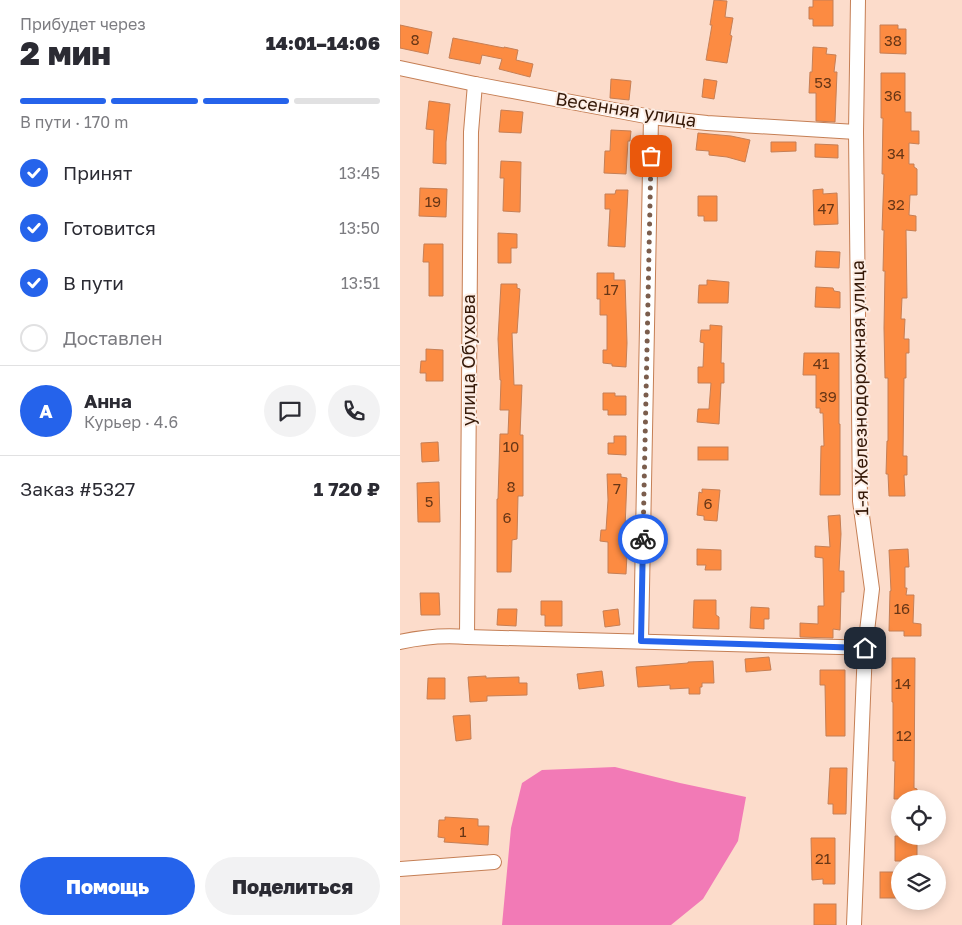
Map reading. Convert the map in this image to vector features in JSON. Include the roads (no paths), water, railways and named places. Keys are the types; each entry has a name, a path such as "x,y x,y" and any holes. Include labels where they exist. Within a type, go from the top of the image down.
{"street":[{"name":"1-я Железнодорожная улица","path":"854,925 871,648 872,589 860,501 856,132 858,0"},
{"name":"Весенняя улица","path":"400,68 652,117 707,123 856,132"},
{"name":"улица Обухова","path":"467,637 471,132 475,84"},
{"path":"641,641 652,117"},
{"path":"400,642 415,638 450,635 871,648"},
{"path":"400,869 494,862"}]}
